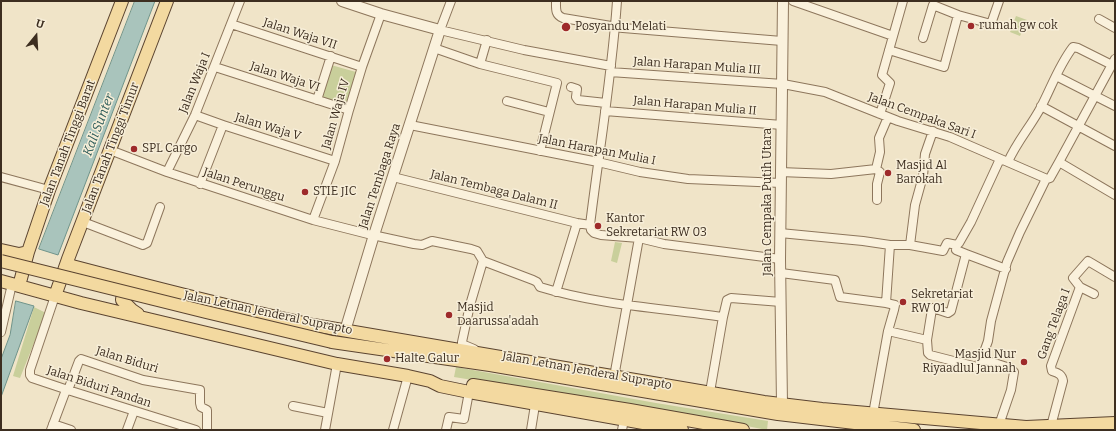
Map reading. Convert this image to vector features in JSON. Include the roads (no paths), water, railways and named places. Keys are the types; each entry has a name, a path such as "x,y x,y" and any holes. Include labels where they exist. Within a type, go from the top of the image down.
{"main road":[{"name":"Jalan Tanah Tinggi Barat","path":"11,284 28,252 49,190 122,1"},
{"name":"Jalan Tanah Tinggi Timur","path":"55,296 167,1"},
{"path":"1,250 19,254 28,252"},
{"name":"Jalan Letnan Jenderal Suprapto","path":"1,261 332,342 490,364 778,414 914,430"},
{"name":"Jalan Letnan Jenderal Suprapto","path":"67,262 72,266 265,315 345,331 782,404 848,412 1026,427 1115,423"},
{"path":"11,284 337,364 408,376 430,381 440,386 535,405 623,425 682,430"},
{"path":"141,284 127,287 123,292 122,300 142,317"},
{"path":"430,381 441,380 630,410 743,430"},
{"path":"841,422 848,412"}],"street":[{"name":"Jalan Waja I","path":"167,172 195,115 240,1"},
{"path":"342,1 358,3 381,14 440,30 451,1"},
{"path":"556,1 556,12 558,17 615,27 782,41"},
{"path":"590,226 611,69 617,1"},
{"name":"Jalan Cempaka Putih Utara","path":"782,404 780,172 783,84 783,1"},
{"path":"793,1 894,36"},
{"path":"876,169 880,152 880,138 890,83 882,75 904,1"},
{"path":"923,38 933,5 958,15 991,24 999,1"},
{"name":"Jalan Waja IV","path":"313,220 335,161 348,110 381,14"},
{"path":"889,50 944,67 958,15"},
{"path":"1099,19 1115,28"},
{"name":"Jalan Waja VII","path":"231,24 362,66"},
{"name":"Jalan Harapan Mulia III","path":"440,30 611,69 783,84"},
{"name":"Jalan Tembaga Raya","path":"345,331 374,235 440,30"},
{"path":"480,64 487,40"},
{"path":"966,254 951,311 948,313 932,309 927,340 929,354 977,367 980,366 988,341 992,316 1006,269 1020,232 1048,178 1059,162 1113,62 1074,47 1071,48 1041,106 1012,152 1008,162"},
{"path":"434,48 480,64 557,83 540,151"},
{"path":"318,100 331,56"},
{"name":"Jalan Waja VI","path":"214,67 348,110"},
{"path":"1056,76 1115,106"},
{"name":"Jalan Cempaka Sari I","path":"783,84 825,92 884,115 933,131 1048,178"},
{"name":"Jalan Harapan Mulia II","path":"571,87 577,88 576,97 578,100 606,107 782,126"},
{"path":"507,101 549,112"},
{"path":"1041,106 1115,146"},
{"name":"Jalan Waja V","path":"195,115 335,161"},
{"path":"200,184 222,125"},
{"name":"Jalan Harapan Mulia I","path":"410,125 598,162 640,172 688,178 781,183"},
{"path":"910,245 915,205 923,176 925,154 933,131"},
{"name":"Jalan Perunggu","path":"110,150 200,184 313,220 422,245 432,241 471,249 477,252 483,261"},
{"path":"1000,159 971,222 957,245 956,250 1006,269"},
{"path":"1059,162 1115,195"},
{"path":"780,172 831,174 876,169"},
{"path":"876,169 880,172 877,184 877,200"},
{"path":"1,177 49,190"},
{"name":"Jalan Tembaga Dalam II","path":"393,177 590,226 594,233 638,238 664,244 780,259"},
{"path":"83,222 143,245 147,243 160,207"},
{"path":"556,292 577,223"},
{"path":"780,233 863,240 890,245 910,245 942,251 947,243 957,245"},
{"path":"614,377 638,238"},
{"path":"886,303 890,245"},
{"path":"476,352 471,347 462,343 470,305 483,261 533,280 537,282 540,287 556,292 626,305 723,317"},
{"name":"Gang Telaga I","path":"1051,426 1063,377 1052,371 1050,366 1080,287 1073,279 1088,261 1115,277"},
{"path":"781,273 835,280 840,298 895,305 888,331 873,414"},
{"path":"1,332 11,284"},
{"path":"1080,287 1094,294"},
{"name":"Jalan Biduri Pandan","path":"55,296 30,375 32,378 193,430"},
{"path":"710,392 727,300 731,298 781,302"},
{"path":"888,331 927,340"},
{"name":"Jalan Biduri","path":"67,390 81,359 142,380 200,390 201,407 207,410 207,430"},
{"path":"982,359 1010,368 1014,372 1011,390 999,425"},
{"path":"325,430 337,364"},
{"path":"393,430 408,376"},
{"path":"67,390 52,427 71,430"},
{"path":"446,430 450,416 464,419 469,392"},
{"path":"531,430 535,405"},
{"path":"293,406 328,413"},
{"path":"127,430 134,411"}],"water":[{"name":"Kali Sunter","path":"135,1 155,1 58,255 39,249"},
{"path":"16,301 34,306 1,397 1,359 10,335"}],"place":[{"name":"rumah gw cok","path":"971,26"},
{"name":"Posyandu Melati","path":"566,27"},
{"name":"SPL Cargo","path":"134,149"},
{"name":"Masjid Al Barokah","path":"888,173"},
{"name":"STIE JIC","path":"305,192"},
{"name":"Kantor Sekretariat RW 03","path":"598,226"},
{"name":"Sekretariat RW 01","path":"903,302"},
{"name":"Masjid Daarussa'adah","path":"449,315"},
{"name":"Halte Galur","path":"387,359"},
{"name":"Masjid Nur Riyaadlul Jannah","path":"1024,362"}]}
